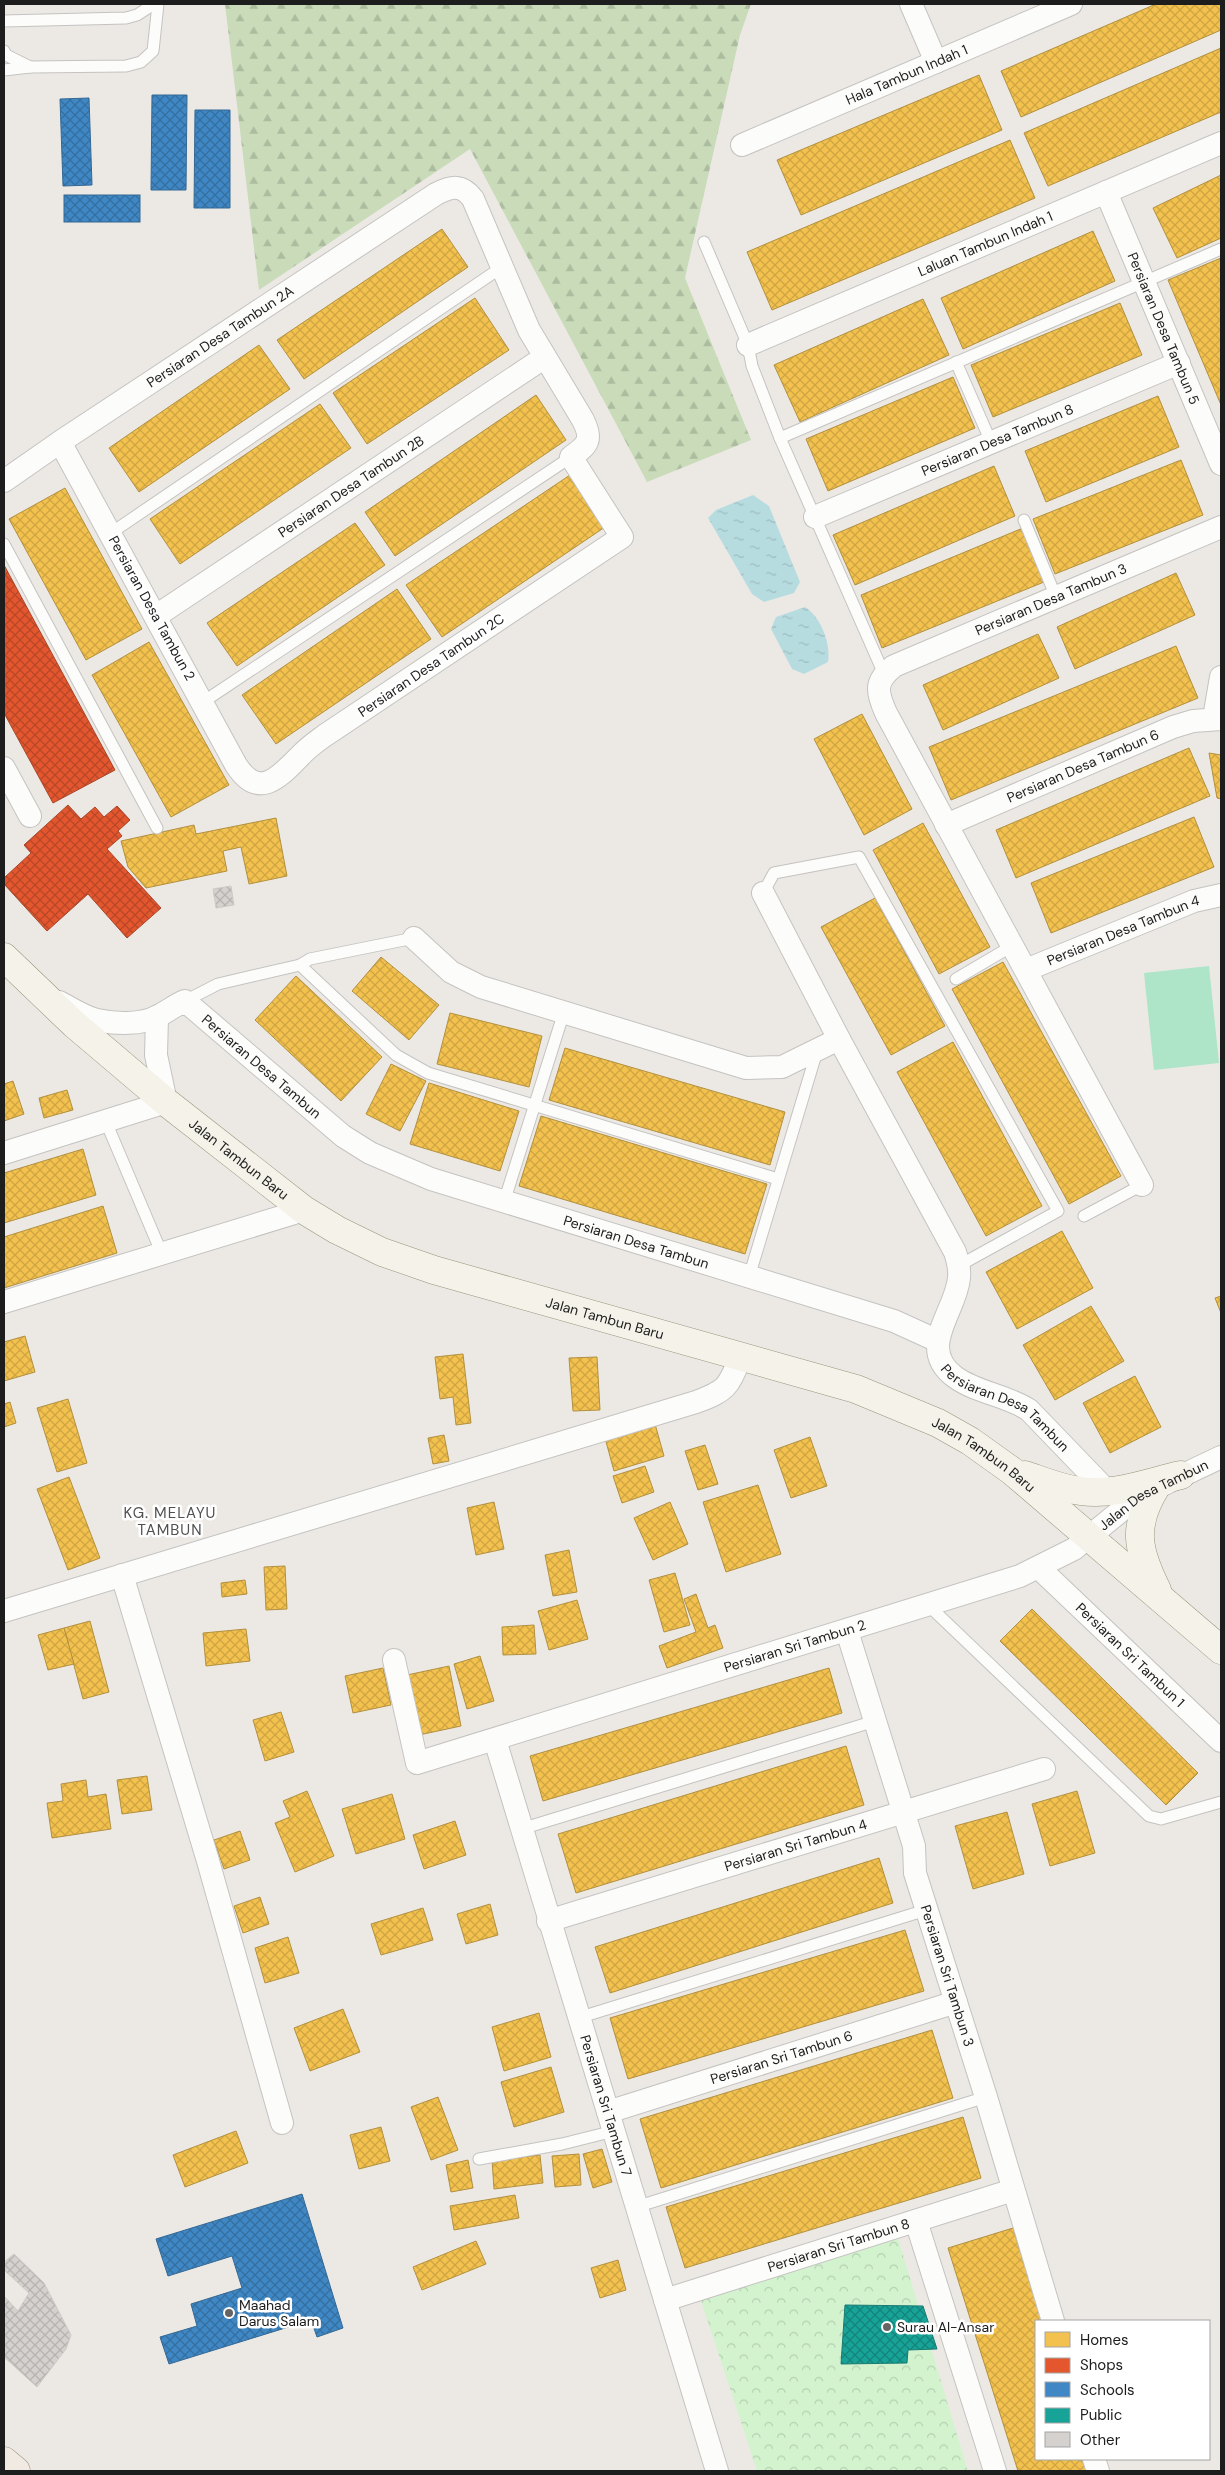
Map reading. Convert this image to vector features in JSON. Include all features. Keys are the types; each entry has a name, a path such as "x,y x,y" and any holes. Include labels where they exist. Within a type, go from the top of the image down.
{"main road":[{"name":"Jalan Tambun Baru","path":"4,956 74,1024 166,1102 304,1210 337,1230 382,1252 434,1270 741,1356 856,1390 900,1406 970,1441 1012,1471 1221,1650"},
{"path":"1012,1471 1082,1491 1107,1491 1181,1475"},
{"path":"1156,1487 1143,1513 1139,1529 1142,1559 1161,1598"}],"street":[{"path":"911,4 936,62"},
{"name":"Hala Tambun Indah 1","path":"742,145 1071,4"},
{"name":"Laluan Tambun Indah 1","path":"748,345 1221,144"},
{"name":"Persiaran Desa Tambun 2A","path":"4,481 436,194 447,188 458,186 466,190 473,199 529,330 588,429 589,440 583,449 571,457"},
{"name":"Persiaran Desa Tambun 5","path":"1106,192 1221,464"},
{"name":"Persiaran Desa Tambun 2B","path":"156,616 545,357"},
{"name":"Persiaran Desa Tambun 8","path":"815,517 1179,363"},
{"name":"Persiaran Desa Tambun 2","path":"60,442 243,775"},
{"name":"Persiaran Desa Tambun 2C","path":"243,775 252,782 262,783 285,774 301,754 324,736 622,537 571,457"},
{"name":"Persiaran Desa Tambun 3","path":"884,674 907,660 1221,527"},
{"path":"884,674 878,691 880,701 1142,1185"},
{"path":"1218,718 1221,677"},
{"name":"Persiaran Desa Tambun 6","path":"946,825 1173,728 1218,718"},
{"path":"4,768 30,816"},
{"path":"763,892 839,1039 955,1252 960,1265 956,1292 938,1341"},
{"name":"Persiaran Desa Tambun 4","path":"1026,970 1194,901 1221,895"},
{"path":"414,938 451,972 480,987 746,1068 766,1069 782,1067 839,1039"},
{"path":"40,992 97,1020 137,1021 158,1017 170,1008 185,1001"},
{"name":"Persiaran Desa Tambun","path":"185,1001 319,1117 370,1153 431,1180 894,1321 938,1341 938,1354 944,1365 954,1376 968,1385 1015,1400 1029,1410 1107,1491"},
{"path":"4,1153 166,1102 156,1055 158,1017"},
{"path":"4,1302 304,1210"},
{"path":"4,1611 696,1402 719,1393 730,1384 741,1356"},
{"name":"Jalan Desa Tambun","path":"1090,1537 1122,1508 1156,1487 1221,1458"},
{"name":"Persiaran Sri Tambun 2","path":"394,1660 417,1763 847,1631 1039,1568 1074,1549 1090,1537"},
{"name":"Persiaran Sri Tambun 1","path":"1039,1568 1221,1741"},
{"path":"122,1575 208,1861 282,2123"},
{"name":"Persiaran Sri Tambun 3","path":"847,1631 914,1846 915,1873 986,2098 1052,2320"},
{"name":"Persiaran Sri Tambun 7","path":"495,1740 548,1922 611,2121 717,2471"},
{"name":"Persiaran Sri Tambun 4","path":"548,1922 1044,1769"},
{"name":"Persiaran Sri Tambun 6","path":"611,2121 956,2002"},
{"name":"Persiaran Sri Tambun 8","path":"665,2300 1013,2190"},
{"path":"916,2221 995,2471"}],"lane":[{"path":"4,21 126,18 137,15 154,4"},
{"path":"4,70 30,67 126,66 141,62 153,51 158,4"},
{"path":"4,51 6,55 30,67"},
{"path":"704,242 748,345 752,366 780,438 884,674"},
{"path":"780,438 1221,249"},
{"path":"111,533 502,267"},
{"path":"956,362 992,442"},
{"path":"202,702 571,457"},
{"path":"1024,520 1056,597"},
{"path":"4,544 157,828"},
{"path":"763,892 774,873 859,857 1058,1211 960,1265"},
{"path":"185,1001 218,984 300,965 310,959 414,938"},
{"path":"956,979 1012,946"},
{"path":"300,965 396,1055 428,1073 778,1179"},
{"path":"504,1202 564,1012"},
{"path":"749,1277 817,1051"},
{"path":"106,1122 162,1254"},
{"path":"1084,1216 1142,1185"},
{"path":"928,1605 1149,1816 1161,1819 1221,1802"},
{"path":"521,1830 874,1721"},
{"path":"578,2018 926,1910"},
{"path":"636,2207 986,2098"},
{"path":"479,2159 562,2144 611,2121"}],"green space":[{"path":"225,4 751,4 740,35 685,278 751,440 647,482 470,149 259,290"},
{"path":"1209,966 1219,1063 1154,1070 1144,973"},
{"path":"898,2238 968,2471 757,2471 700,2298"}],"water":[{"path":"753,495 769,506 800,582 794,593 764,602 752,594 708,518 716,510"},
{"path":"805,607 816,617 824,632 829,655 828,662 804,674 792,669 771,629 776,617"}],"building: Homes":[{"path":"1156,4 1221,4 1221,30 1021,117 1001,71"},
{"path":"1221,48 1221,112 1048,186 1024,133"},
{"path":"979,75 1002,130 801,215 777,160"},
{"path":"1010,140 1035,198 772,310 747,252"},
{"path":"1221,175 1221,238 1177,258 1153,208"},
{"path":"442,229 468,267 304,379 277,340"},
{"path":"1093,231 1115,281 963,349 941,298"},
{"path":"1221,258 1221,405 1168,280"},
{"path":"475,298 509,350 367,444 333,393"},
{"path":"923,299 949,355 800,422 774,365"},
{"path":"1120,303 1142,355 993,417 971,365"},
{"path":"259,345 290,389 139,492 109,448"},
{"path":"953,377 975,428 828,491 806,439"},
{"path":"536,395 566,440 395,556 365,512"},
{"path":"1158,396 1179,447 1046,502 1025,451"},
{"path":"320,404 351,448 180,564 150,519"},
{"path":"1181,460 1203,515 1055,574 1033,519"},
{"path":"994,466 1015,516 855,585 833,535"},
{"path":"573,473 608,525 442,637 406,585"},
{"path":"65,488 142,629 86,660 9,519"},
{"path":"355,523 385,565 237,666 207,623"},
{"path":"1023,528 1044,582 882,648 861,595"},
{"path":"1176,573 1195,615 1075,669 1057,627"},
{"path":"397,589 431,639 276,744 242,695"},
{"path":"1038,634 1059,678 943,730 923,685"},
{"path":"149,642 229,785 171,817 92,675"},
{"path":"1176,646 1198,698 951,800 929,747"},
{"path":"862,714 912,809 864,835 814,739"},
{"path":"1189,748 1210,796 1016,878 996,830"},
{"path":"1209,753 1221,755 1221,799 1217,798"},
{"path":"1194,817 1214,867 1051,933 1031,883"},
{"path":"276,818 287,876 249,884 241,847 223,851 227,871 146,888 128,867 121,841 194,825 196,834"},
{"path":"923,823 990,947 939,974 873,850"},
{"path":"875,898 945,1026 891,1055 821,927"},
{"path":"381,957 439,1005 409,1040 352,991"},
{"path":"1003,962 1121,1176 1069,1204 952,989"},
{"path":"296,976 382,1057 341,1101 255,1020"},
{"path":"450,1013 542,1036 529,1087 437,1064"},
{"path":"953,1042 1042,1206 986,1236 897,1072"},
{"path":"565,1048 785,1112 770,1165 549,1100"},
{"path":"391,1064 426,1081 400,1131 366,1114"},
{"path":"13,1081 24,1114 4,1121 4,1084"},
{"path":"429,1083 519,1111 500,1171 410,1144"},
{"path":"67,1090 73,1110 44,1118 39,1098"},
{"path":"541,1116 767,1184 745,1254 519,1186"},
{"path":"83,1149 96,1195 4,1223 4,1173"},
{"path":"103,1206 117,1253 4,1288 4,1237"},
{"path":"1062,1231 1093,1288 1017,1329 986,1272"},
{"path":"1221,1296 1221,1313 1215,1298"},
{"path":"1091,1306 1124,1361 1055,1400 1023,1345"},
{"path":"25,1336 35,1372 4,1381 4,1342"},
{"path":"463,1354 471,1423 456,1425 453,1397 440,1399 435,1357"},
{"path":"597,1357 600,1410 573,1411 569,1358"},
{"path":"1135,1376 1161,1427 1110,1453 1083,1403"},
{"path":"68,1399 87,1463 57,1472 37,1408"},
{"path":"10,1402 16,1423 4,1427 4,1404"},
{"path":"655,1424 664,1456 614,1471 605,1438"},
{"path":"444,1435 449,1461 433,1464 428,1438"},
{"path":"810,1437 827,1486 791,1498 774,1450"},
{"path":"705,1445 718,1484 698,1490 685,1451"},
{"path":"645,1466 654,1492 622,1503 613,1476"},
{"path":"69,1477 100,1558 68,1570 37,1489"},
{"path":"758,1485 781,1554 726,1572 703,1502"},
{"path":"494,1502 504,1549 476,1555 467,1508"},
{"path":"670,1502 688,1544 653,1560 634,1518"},
{"path":"569,1550 577,1592 553,1596 545,1555"},
{"path":"285,1566 287,1609 266,1610 264,1567"},
{"path":"675,1573 690,1625 664,1632 649,1580"},
{"path":"245,1580 247,1594 222,1597 221,1583"},
{"path":"696,1594 708,1628 715,1625 723,1648 667,1668 659,1646 696,1632 684,1599"},
{"path":"577,1600 588,1639 549,1650 538,1611"},
{"path":"1032,1609 1198,1773 1166,1805 1000,1641"},
{"path":"90,1621 109,1692 83,1699 64,1628"},
{"path":"534,1625 536,1654 503,1655 502,1627"},
{"path":"64,1628 74,1664 48,1670 38,1635"},
{"path":"246,1629 250,1661 206,1666 203,1633"},
{"path":"480,1656 494,1701 467,1709 454,1664"},
{"path":"449,1666 461,1726 419,1735 407,1675"},
{"path":"383,1668 391,1705 353,1713 345,1676"},
{"path":"829,1668 842,1713 543,1801 530,1756"},
{"path":"281,1712 294,1752 265,1761 253,1720"},
{"path":"846,1746 864,1805 576,1893 558,1834"},
{"path":"147,1776 152,1810 122,1814 117,1780"},
{"path":"86,1780 88,1797 106,1794 111,1829 52,1838 47,1803 63,1801 61,1784"},
{"path":"307,1791 334,1856 295,1872 275,1823 290,1817 283,1801"},
{"path":"1077,1791 1095,1853 1050,1866 1032,1804"},
{"path":"392,1794 405,1839 356,1854 342,1809"},
{"path":"1007,1812 1024,1874 973,1889 955,1826"},
{"path":"455,1821 466,1855 424,1869 413,1835"},
{"path":"240,1831 250,1860 224,1869 214,1840"},
{"path":"879,1858 893,1903 610,1993 595,1947"},
{"path":"260,1897 269,1924 243,1933 234,1906"},
{"path":"490,1904 498,1935 466,1944 457,1914"},
{"path":"423,1908 433,1940 381,1955 371,1924"},
{"path":"905,1930 924,1991 628,2079 610,2018"},
{"path":"288,1937 299,1973 265,1983 255,1948"},
{"path":"343,2009 360,2052 310,2071 294,2028"},
{"path":"539,2013 551,2057 504,2071 492,2027"},
{"path":"932,2030 953,2098 661,2188 640,2119"},
{"path":"551,2067 564,2112 514,2127 501,2082"},
{"path":"438,2097 458,2150 431,2160 411,2107"},
{"path":"963,2117 981,2178 685,2268 666,2207"},
{"path":"381,2127 390,2161 359,2169 350,2135"},
{"path":"236,2131 248,2163 185,2187 173,2155"},
{"path":"602,2149 612,2182 593,2188 583,2154"},
{"path":"579,2154 581,2185 555,2187 552,2156"},
{"path":"540,2155 543,2183 494,2189 492,2160"},
{"path":"468,2160 473,2188 451,2192 446,2165"},
{"path":"515,2195 519,2218 454,2230 450,2206"},
{"path":"1013,2228 1042,2320 1035,2320 1035,2460 1085,2460 1089,2471 1018,2471 948,2248"},
{"path":"476,2241 486,2264 422,2290 413,2267"},
{"path":"618,2260 626,2290 600,2298 591,2268"}],"building: Shops":[{"path":"4,565 115,770 53,803 4,713"},
{"path":"68,805 81,819 95,807 104,817 117,806 130,820 118,831 122,836 107,849 161,908 127,938 88,894 47,931 4,884 4,878 31,853 24,845"}],"building: Schools":[{"path":"152,95 187,95 186,190 151,190"},
{"path":"89,98 92,185 63,186 60,99"},
{"path":"195,110 230,110 230,208 194,208"},
{"path":"64,195 140,195 140,222 64,222"},
{"path":"302,2194 343,2328 317,2337 311,2320 169,2364 160,2337 197,2326 191,2304 242,2288 232,2256 168,2276 156,2239"}],"building: Public":[{"name":"Surau Al-Ansar","path":"845,2305 923,2306 937,2349 908,2350 907,2363 841,2364"}],"building: Other":[{"path":"231,886 234,905 216,908 213,889"},
{"path":"14,2254 44,2283 71,2335 66,2349 37,2387 4,2357 4,2296 18,2311 29,2293 4,2270 4,2262"}],"place":[{"name":"Maahad Darus Salam","path":"229,2313"},
{"name":"Surau Al-Ansar","path":"887,2327"}],"district":[{"name":"KG. MELAYU TAMBUN","path":"170,1522"}]}
